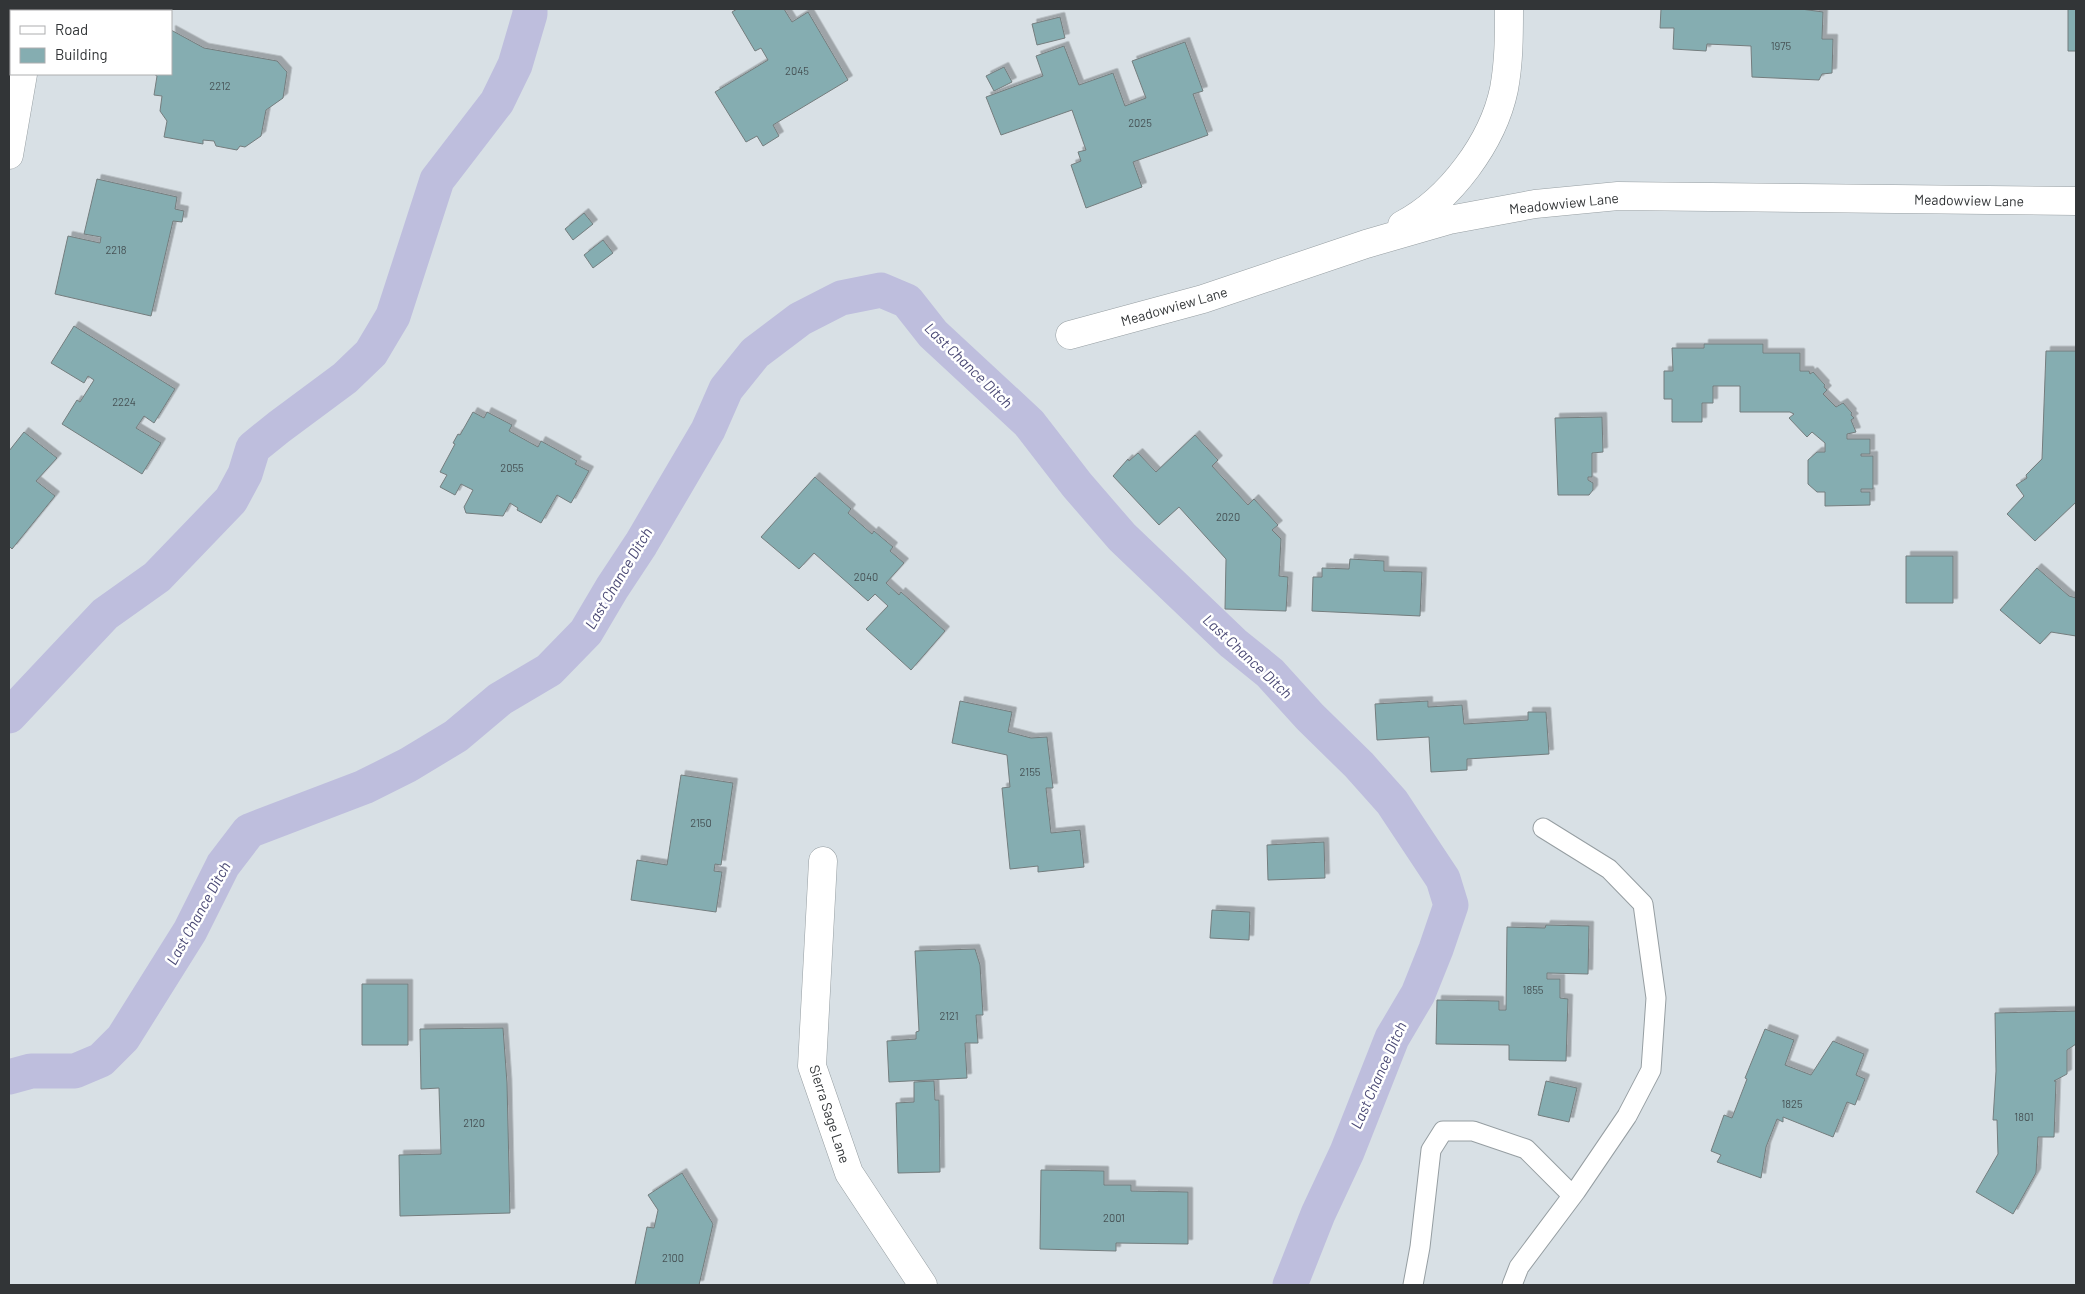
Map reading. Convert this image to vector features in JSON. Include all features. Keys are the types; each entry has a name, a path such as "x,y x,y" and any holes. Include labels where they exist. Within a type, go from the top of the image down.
{"street":[{"path":"1366,244 1415,219 1438,200 1467,168 1489,132 1503,90 1509,45 1510,9"},
{"path":"9,155 23,75"},
{"name":"Meadowview Lane","path":"1070,335 1203,299 1366,244 1449,220 1535,204 1618,196 2076,201"},
{"name":"Sierra Sage Lane","path":"823,861 812,1066 849,1173 923,1285"}],"lane":[{"path":"1512,1285 1519,1267 1572,1196 1627,1116 1651,1070 1656,998 1643,904 1609,868 1543,828"},
{"path":"1413,1285 1420,1247 1431,1150 1443,1131 1473,1131 1526,1149 1572,1196"}],"building":[{"path":"737,9 784,9 792,22 808,12 848,80 773,125 779,136 763,146 757,136 746,142 715,92 768,60 761,48 755,51 732,12"},
{"path":"1661,9 1801,9 1823,12 1822,39 1833,39 1832,73 1822,74 1819,80 1752,77 1751,46 1707,44 1706,51 1673,49 1674,28 1660,28"},
{"path":"2068,9 2076,9 2076,51 2068,51"},
{"path":"1060,17 1065,38 1037,45 1032,24"},
{"path":"172,31 204,48 277,61 287,72 283,98 266,110 261,136 245,147 240,146 237,150 216,146 214,141 203,140 203,144 164,137 167,121 160,111 162,96 154,95 157,76 156,75 172,75"},
{"path":"1185,42 1203,91 1193,94 1208,135 1133,162 1142,187 1086,208 1071,165 1081,161 1078,152 1086,150 1072,110 1001,135 986,97 1043,76 1036,56 1064,46 1079,85 1113,73 1125,106 1146,98 1132,61"},
{"path":"1004,67 1012,82 994,91 986,76"},
{"path":"97,179 177,197 175,209 184,211 182,222 173,221 151,316 55,294 68,236 100,243 101,237 84,234"},
{"path":"584,213 593,224 573,240 565,229"},
{"path":"603,240 613,253 593,268 584,255"},
{"path":"74,326 175,389 154,423 144,416 136,428 161,443 142,474 62,424 77,400 80,402 94,380 88,376 84,383 51,363"},
{"path":"1704,344 1763,344 1763,353 1800,353 1800,371 1809,371 1810,374 1813,372 1825,385 1824,387 1827,390 1823,394 1836,407 1843,403 1852,413 1851,415 1854,418 1851,420 1856,432 1847,434 1847,439 1870,439 1870,454 1861,454 1861,456 1873,456 1873,489 1861,489 1861,492 1870,492 1870,505 1825,506 1825,492 1817,492 1808,484 1808,460 1817,452 1825,452 1825,443 1812,432 1807,437 1789,418 1794,414 1790,412 1740,412 1740,386 1713,386 1713,403 1702,403 1702,422 1672,422 1672,399 1664,399 1664,371 1673,371 1672,348 1704,348"},
{"path":"2046,351 2076,351 2076,502 2035,541 2007,514 2024,496 2016,485 2027,478 2026,475 2042,459"},
{"path":"473,412 484,418 487,412 512,425 509,431 538,447 541,441 577,461 575,464 589,471 571,503 557,495 541,523 517,510 518,508 510,503 503,516 466,513 464,507 473,490 461,484 455,495 440,487 447,475 440,472 455,444 453,443 458,434 460,435"},
{"path":"1602,417 1603,452 1592,453 1592,477 1588,477 1588,480 1593,483 1593,490 1589,495 1558,495 1555,418"},
{"path":"24,432 57,458 36,481 55,496 12,549 9,546 9,451"},
{"path":"1195,435 1218,460 1212,466 1248,505 1254,499 1278,525 1272,530 1281,539 1279,576 1288,577 1286,611 1225,609 1226,559 1179,507 1159,525 1113,476 1128,459 1129,461 1138,453 1156,472"},
{"path":"815,477 851,509 848,513 872,534 874,531 893,547 890,551 904,563 886,583 899,595 901,592 945,631 911,670 866,629 888,606 875,594 868,601 814,553 799,569 761,537"},
{"path":"1906,556 1953,556 1953,603 1906,603"},
{"path":"1350,559 1384,561 1384,571 1422,572 1420,616 1312,611 1313,577 1322,577 1322,568 1349,569"},
{"path":"2037,568 2069,596 2076,598 2076,636 2051,632 2040,644 2000,610"},
{"path":"960,701 1012,712 1008,732 1031,738 1047,737 1053,788 1046,788 1051,833 1080,830 1084,867 1038,872 1038,866 1010,869 1002,788 1010,787 1007,755 952,743"},
{"path":"1428,701 1428,707 1462,705 1464,724 1528,720 1528,712 1546,712 1549,754 1467,759 1467,770 1431,772 1429,737 1377,740 1375,704"},
{"path":"681,775 733,783 721,865 715,864 714,871 722,872 716,912 631,900 637,860 667,865"},
{"path":"1324,842 1325,878 1268,880 1267,845"},
{"path":"1212,910 1250,912 1249,940 1210,938"},
{"path":"1546,925 1589,926 1588,974 1547,973 1547,979 1560,979 1560,998 1568,999 1566,1061 1509,1060 1509,1045 1436,1044 1437,1000 1499,1001 1499,1010 1506,1010 1507,927 1545,928"},
{"path":"975,949 980,965 983,1015 976,1015 978,1043 965,1043 967,1078 889,1082 887,1041 916,1039 916,1032 919,1031 915,951"},
{"path":"362,984 408,984 408,1045 362,1045"},
{"path":"2076,1011 2076,1044 2067,1050 2067,1074 2054,1081 2056,1081 2054,1137 2038,1137 2036,1173 2013,1214 1976,1192 1998,1154 1997,1120 1993,1120 1996,1071 1995,1013"},
{"path":"503,1028 507,1083 510,1213 400,1216 399,1155 441,1154 439,1088 421,1089 420,1029"},
{"path":"1765,1029 1794,1040 1785,1065 1811,1075 1833,1041 1864,1054 1856,1075 1865,1079 1855,1105 1847,1102 1833,1137 1783,1117 1783,1122 1777,1119 1766,1147 1761,1178 1717,1162 1721,1155 1711,1151 1724,1115 1732,1118 1747,1079 1745,1078"},
{"path":"934,1081 935,1100 939,1100 940,1172 898,1173 896,1103 914,1102 914,1082"},
{"path":"1546,1081 1577,1088 1569,1122 1538,1115"},
{"path":"1041,1170 1104,1171 1104,1185 1131,1185 1131,1191 1188,1192 1188,1244 1116,1243 1116,1251 1040,1249"},
{"path":"682,1173 713,1224 699,1285 635,1285 647,1227 654,1228 658,1210 648,1195"}],"waterway":[{"name":"Last Chance Ditch","path":"9,716 105,614 157,577 231,500 245,474 253,448 345,378 371,353 393,316 437,180 497,102 515,65 530,9"},
{"name":"Last Chance Ditch","path":"9,1077 31,1071 75,1071 101,1060 123,1038 190,931 223,865 249,831 364,787 408,765 456,736 500,699 549,670 586,632 641,544 708,430 726,389 755,353 800,319 841,298 881,290 907,301 933,334 1029,423 1077,485 1122,537 1233,643 1270,673 1310,717 1359,765 1392,802 1443,879 1451,905 1436,949 1418,994 1392,1038 1347,1152 1318,1214 1290,1285"}]}
